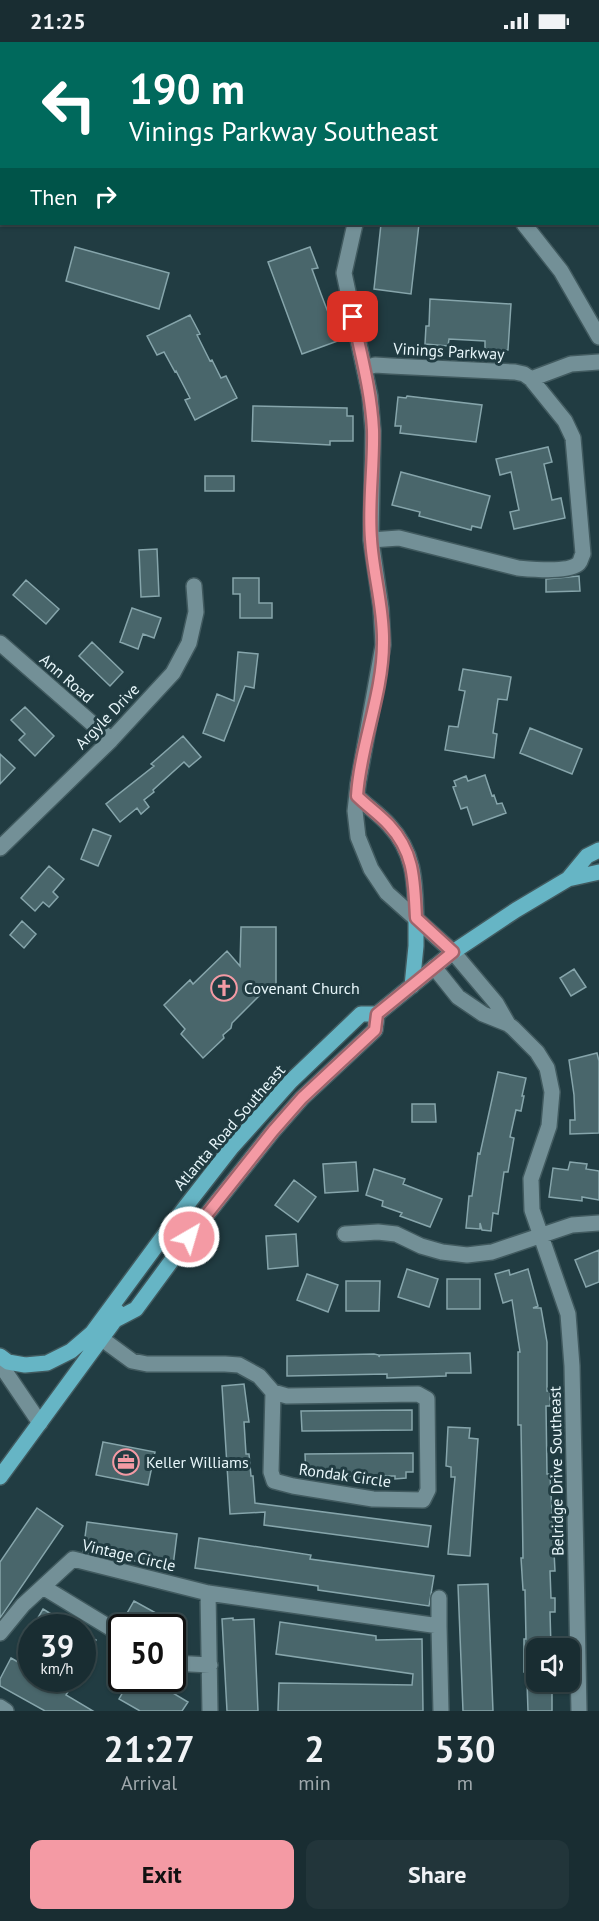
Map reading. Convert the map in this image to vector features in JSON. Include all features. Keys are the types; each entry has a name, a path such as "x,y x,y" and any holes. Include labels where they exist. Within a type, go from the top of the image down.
{"main road":[{"name":"Atlanta Road Southeast","path":"0,1477 102,1340 115,1320 120,1294 232,1147 284,1089 362,1014 377,1014 453,952 568,879 587,856 599,850"},
{"name":"Atlanta Road Southeast","path":"568,879 599,873"},
{"path":"411,986 416,946 416,918"},
{"name":"Atlanta Road Southeast","path":"115,1320 136,1309 245,1165 302,1098 375,1030 377,1014"},
{"path":"0,1356 8,1362 25,1365 47,1363 71,1351 92,1333 120,1294"}],"street":[{"name":"Belridge Drive Southeast","path":"355,225 344,273 365,368 373,430 371,540 381,608 383,645 360,770 355,811 357,837 366,859 387,892 453,952 496,1003 508,1023 537,1052 547,1068 552,1092 549,1126 531,1179 532,1210 563,1294 568,1314 572,1366 579,1711"},
{"path":"525,225 561,271 599,337"},
{"path":"371,540 391,538 408,540 518,568 563,569 572,568 579,563 583,554 583,545 573,438 565,421 531,379 571,364 599,362"},
{"name":"Vinings Parkway","path":"365,368 375,365 515,372 531,379"},
{"name":"Argyle Drive","path":"0,848 111,740 173,673 189,644 196,612 194,586"},
{"name":"Ann Road","path":"0,643 111,740"},
{"path":"357,796 388,823 408,851 412,867 416,918"},
{"name":"Belridge Drive Southeast","path":"434,967 458,997 483,1014 508,1023"},
{"path":"345,1234 378,1232 396,1234 421,1246 442,1252 467,1255 492,1252 572,1225 599,1223"},
{"path":"102,1340 132,1361 147,1364 238,1365 259,1376 273,1392"},
{"path":"0,1364 40,1423"},
{"name":"Rondak Circle","path":"273,1392 287,1396 418,1394 427,1399 428,1490 423,1500 373,1499 274,1481 271,1472 273,1392"},
{"name":"Vintage Circle","path":"2,1626 73,1559 208,1593 440,1626"},
{"path":"43,1587 108,1626"},
{"path":"208,1593 210,1711"},
{"path":"438,1598 441,1711"},
{"path":"186,1664 210,1665"},
{"path":"0,1707 6,1711"}],"building":[{"path":"381,225 419,225 411,294 374,289"},
{"path":"75,247 169,273 159,309 66,281"},
{"path":"310,247 318,268 312,269 331,320 336,318 343,339 302,354 268,262"},
{"path":"430,299 511,304 508,350 485,349 485,341 449,339 448,346 425,344 426,326 429,326"},
{"path":"190,315 210,361 212,360 221,378 226,376 237,398 195,420 185,400 190,398 176,371 164,352 157,355 147,336"},
{"path":"407,396 482,405 476,442 400,433 401,426 395,426 398,397 406,398"},
{"path":"253,406 347,408 347,416 353,416 353,441 330,441 330,445 252,441"},
{"path":"548,447 552,462 544,464 552,500 561,498 565,518 514,529 510,512 519,510 511,472 500,475 496,459"},
{"path":"401,472 490,496 481,528 472,526 471,530 419,516 420,512 392,505"},
{"path":"205,476 234,476 234,491 205,491"},
{"path":"157,549 159,596 141,597 139,550"},
{"path":"579,576 580,591 546,592 546,579"},
{"path":"233,578 259,578 259,603 272,603 272,618 240,618 240,594 233,594"},
{"path":"26,580 59,609 46,624 13,595"},
{"path":"132,608 161,618 154,638 143,634 138,649 120,642"},
{"path":"92,642 123,672 110,686 79,656"},
{"path":"238,652 258,654 254,688 245,686 224,741 203,733 217,694 234,701"},
{"path":"463,669 511,677 507,700 498,699 493,733 497,734 494,758 445,750 449,726 458,727 465,691 459,690"},
{"path":"25,707 54,736 35,756 19,740 25,734 11,720"},
{"path":"530,728 582,749 572,774 520,753"},
{"path":"183,736 201,757 189,767 184,762 153,790 154,792 144,800 149,807 141,814 137,808 120,822 106,804 154,766 151,764"},
{"path":"0,754 15,768 0,784"},
{"path":"485,775 492,796 494,795 497,804 502,803 506,813 473,825 467,807 461,809 453,787 456,786 454,781 466,776 468,781"},
{"path":"93,829 111,836 98,866 81,859"},
{"path":"49,866 64,879 53,892 58,897 49,907 43,902 35,911 21,898"},
{"path":"22,921 36,934 24,948 10,935"},
{"path":"241,927 276,927 276,992 264,991 232,1023 231,1028 223,1035 224,1038 203,1058 181,1034 185,1029 164,1005 190,980 193,984 227,951 240,966"},
{"path":"574,969 586,987 571,996 560,978"},
{"path":"597,1053 599,1133 570,1134 570,1120 575,1120 569,1060"},
{"path":"498,1072 526,1078 521,1111 516,1110 510,1137 514,1138 508,1172 504,1172 498,1214 493,1213 491,1231 482,1230 480,1223 480,1229 466,1228 469,1196 472,1196 478,1153 480,1154"},
{"path":"412,1104 435,1104 436,1122 412,1122"},
{"path":"356,1162 358,1191 325,1193 323,1164"},
{"path":"570,1162 587,1164 586,1169 599,1171 599,1200 582,1197 582,1201 549,1197 553,1168 568,1170"},
{"path":"374,1169 405,1179 403,1184 442,1199 430,1227 400,1216 402,1213 382,1206 383,1201 366,1195"},
{"path":"294,1180 316,1197 298,1222 275,1205"},
{"path":"296,1234 298,1266 268,1269 266,1236"},
{"path":"599,1250 599,1282 586,1287 575,1260"},
{"path":"407,1269 438,1279 429,1307 398,1297"},
{"path":"528,1269 538,1306 533,1308 541,1308 547,1342 547,1391 550,1391 550,1406 546,1406 547,1474 550,1474 555,1571 550,1571 551,1598 555,1598 555,1612 550,1612 551,1638 526,1639 525,1590 523,1590 521,1558 523,1558 521,1425 518,1425 518,1352 520,1352 512,1300 503,1303 495,1274 509,1270 510,1275"},
{"path":"307,1274 338,1285 328,1312 297,1300"},
{"path":"447,1279 480,1279 480,1309 447,1309"},
{"path":"346,1281 380,1281 379,1311 346,1311"},
{"path":"470,1353 471,1373 387,1378 387,1374 287,1376 287,1356 374,1354 379,1357 380,1355"},
{"path":"244,1384 249,1422 244,1422 246,1454 249,1454 255,1503 431,1526 428,1547 264,1525 265,1512 230,1514 222,1386"},
{"path":"412,1410 412,1430 302,1431 301,1411"},
{"path":"448,1427 470,1428 469,1438 478,1439 470,1556 448,1554 455,1477 451,1477 451,1467 446,1466"},
{"path":"103,1442 155,1452 148,1485 96,1475"},
{"path":"413,1453 413,1472 406,1472 406,1478 395,1479 395,1476 306,1477 305,1454"},
{"path":"37,1508 63,1526 0,1618 0,1562"},
{"path":"87,1522 177,1534 173,1566 83,1552"},
{"path":"199,1538 311,1555 310,1559 434,1576 429,1606 318,1590 318,1586 195,1568"},
{"path":"488,1584 493,1711 463,1711 458,1585"},
{"path":"134,1601 158,1614 127,1614"},
{"path":"43,1609 51,1614 40,1614"},
{"path":"233,1618 233,1620 254,1619 258,1711 227,1711 222,1619"},
{"path":"280,1622 376,1636 376,1640 422,1639 423,1711 278,1711 279,1683 412,1685 413,1674 276,1654"},
{"path":"524,1639 526,1639 526,1672 524,1672"},
{"path":"11,1658 18,1662 18,1692 68,1692 66,1695 93,1711 45,1711 0,1686 0,1679"},
{"path":"123,1692 171,1692 188,1702 182,1711 140,1711 119,1699"},
{"path":"527,1692 557,1692 552,1693 552,1711 528,1711"}],"place":[{"name":"Covenant Church","path":"224,988"},
{"name":"Keller Williams","path":"126,1462"}],"route":[{"path":"189,1237 302,1098 375,1030 377,1014 453,952 416,918 412,867 408,851 388,823 357,796 383,645 381,608 371,540 373,430 370,396 353,317"}]}
